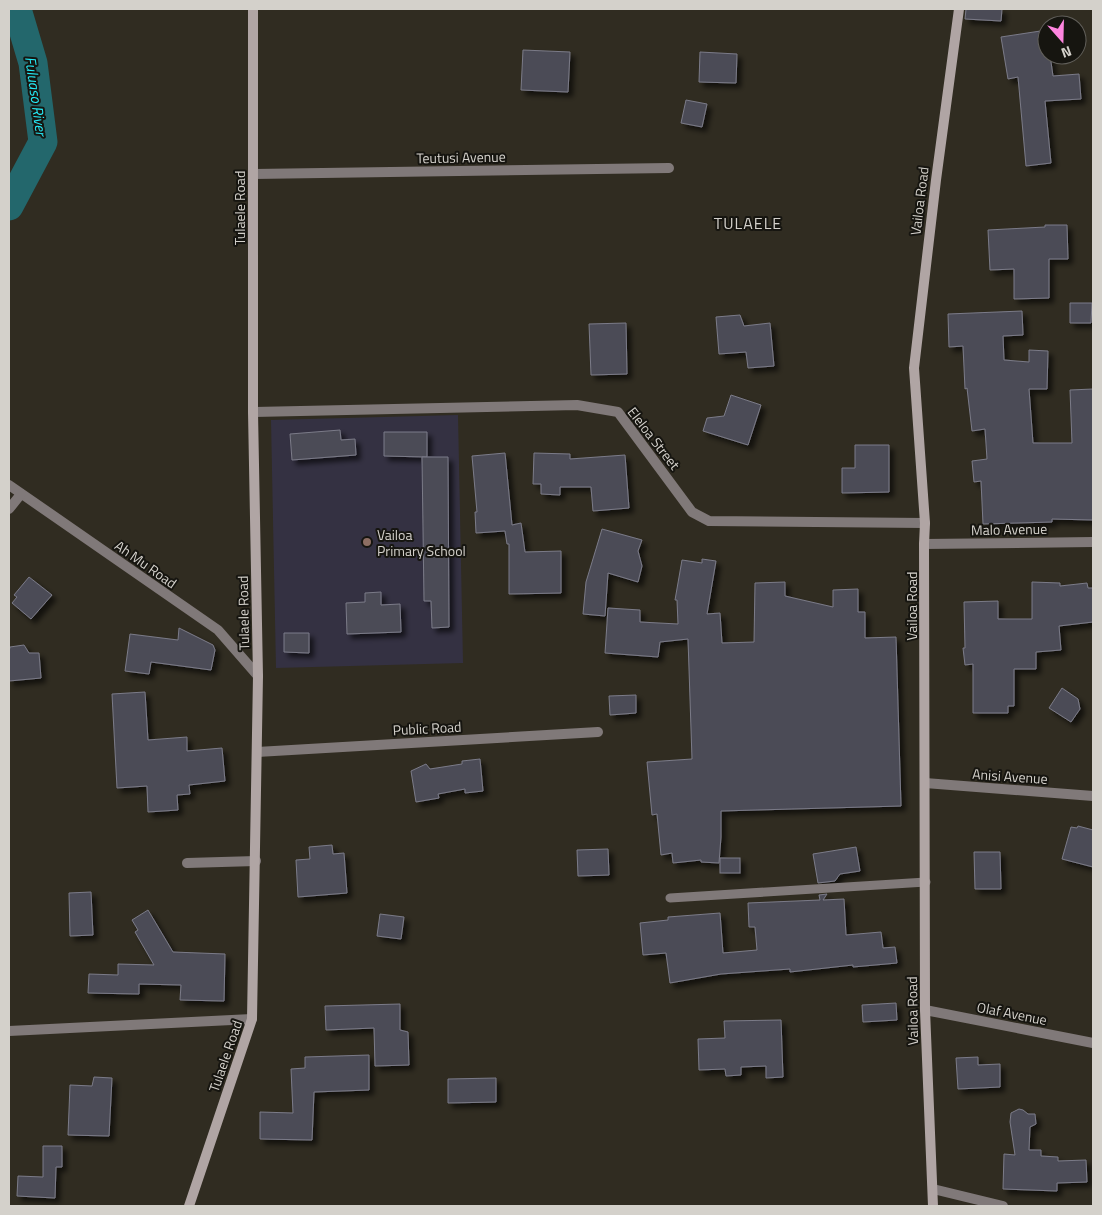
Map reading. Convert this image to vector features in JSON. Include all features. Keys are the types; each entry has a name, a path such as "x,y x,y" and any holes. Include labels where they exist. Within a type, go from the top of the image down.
{"street":[{"name":"Tulaele Road","path":"189,1206 252,1019 258,676 253,412 253,9"},
{"name":"Vailoa Road","path":"933,1206 925,1010 924,544 926,523 914,368 936,180 959,9"},
{"name":"Teutusi Avenue","path":"253,174 669,168"},
{"name":"Eleloa Street","path":"253,412 577,404 618,412 692,512 709,521 926,523"},
{"name":"Ah Mu Road","path":"9,485 218,630 258,676"},
{"path":"9,509 21,494"},
{"name":"Malo Avenue","path":"924,544 1093,542"},
{"name":"Public Road","path":"257,752 598,732"},
{"name":"Anisi Avenue","path":"925,783 1093,796"},
{"path":"187,863 256,861"},
{"name":"Olaf Avenue","path":"925,1010 1093,1042"},
{"path":"9,1031 252,1019"},
{"path":"933,1189 1003,1206"}],"lane":[{"path":"670,898 926,882"}],"shaded area":[{"name":"Vailoa Primary School","path":"458,415 463,663 276,668 271,420"}],"building":[{"path":"966,9 1002,9 1001,21 965,19"},
{"path":"1037,32 1037,65 1051,65 1053,76 1079,74 1081,99 1045,101 1051,163 1026,166 1018,77 1008,79 1001,37"},
{"path":"523,50 570,52 568,92 521,90"},
{"path":"700,52 737,54 736,83 699,82"},
{"path":"686,100 707,104 702,127 681,123"},
{"path":"1045,225 1067,225 1068,259 1049,259 1049,298 1014,299 1014,269 990,270 988,230 1045,227"},
{"path":"1070,303 1092,303 1091,323 1070,323"},
{"path":"1022,311 1023,335 1003,336 1004,360 1029,362 1029,350 1048,351 1047,389 1029,389 1033,443 1072,443 1070,390 1093,389 1093,520 1052,519 1052,522 983,524 981,481 974,482 972,461 987,459 985,429 972,431 967,388 965,389 963,346 949,347 948,314"},
{"path":"740,315 744,326 770,323 774,366 748,368 746,352 719,354 716,317"},
{"path":"626,323 627,374 591,375 589,324"},
{"path":"731,395 761,405 748,445 703,431 707,418 724,416"},
{"path":"340,430 341,440 355,439 356,455 292,460 290,434"},
{"path":"384,432 427,432 427,457 384,456"},
{"path":"855,445 889,445 889,492 842,493 842,468 855,468"},
{"path":"505,453 512,525 521,523 525,552 561,551 561,593 509,594 509,544 507,544 505,531 476,533 475,512 477,512 472,456"},
{"path":"534,453 570,454 570,459 625,455 629,508 593,511 591,487 560,487 560,495 541,494 541,484 533,484"},
{"path":"422,457 448,457 449,627 432,628 431,601 424,601"},
{"path":"602,529 642,540 638,551 642,566 638,582 608,573 605,616 583,614 586,582"},
{"path":"702,559 716,561 707,614 720,613 722,643 754,642 755,583 785,582 785,596 833,607 833,590 858,589 858,612 865,612 865,638 896,637 901,806 721,811 719,863 701,862 701,860 673,863 672,853 661,855 657,814 652,815 647,762 692,759 688,639 660,642 658,657 605,653 608,608 640,610 640,622 678,624 677,600 675,600 682,560 702,563"},
{"path":"29,577 52,595 31,619 12,603 17,597 14,595"},
{"path":"1032,582 1060,583 1060,586 1087,583 1088,588 1093,588 1093,622 1059,626 1061,650 1036,652 1036,669 1014,669 1014,706 1008,706 1008,713 973,713 973,664 965,665 963,648 965,648 964,602 998,601 998,619 1032,619"},
{"path":"381,592 381,605 400,604 401,632 347,634 346,603 365,602 365,593"},
{"path":"179,628 213,645 215,650 211,670 151,662 149,674 125,671 130,634 178,640"},
{"path":"284,633 309,633 309,653 284,652"},
{"path":"24,645 29,653 39,653 41,678 9,681 10,647"},
{"path":"1062,688 1078,699 1080,709 1071,722 1049,708"},
{"path":"145,692 148,740 187,737 187,751 222,748 225,781 189,785 190,794 177,795 178,810 148,812 147,786 117,788 112,694"},
{"path":"636,695 636,713 610,715 609,696"},
{"path":"480,759 483,791 465,793 465,789 438,794 439,798 416,802 411,771 426,764 430,769 462,764 462,761"},
{"path":"1078,826 1093,830 1093,867 1062,859 1071,827 1077,828"},
{"path":"332,845 333,854 344,853 347,893 298,897 296,860 310,859 309,847"},
{"path":"856,847 860,871 840,874 835,881 818,883 813,854"},
{"path":"608,849 609,875 578,876 577,850"},
{"path":"974,852 1000,852 1001,889 975,889"},
{"path":"720,858 740,858 740,873 720,873"},
{"path":"91,892 93,935 70,936 69,893"},
{"path":"827,894 823,900 844,899 846,935 881,932 883,948 895,947 897,963 853,967 853,965 790,972 790,969 721,974 670,983 666,953 643,955 640,923 668,920 668,917 720,913 723,953 757,950 755,927 749,927 748,903 820,900 819,895"},
{"path":"148,910 173,952 225,954 224,1001 180,1000 181,985 139,984 139,994 88,993 89,974 118,975 118,964 154,965 135,932 138,930 132,920"},
{"path":"380,914 404,917 401,939 377,936"},
{"path":"896,1003 897,1020 863,1022 862,1005"},
{"path":"400,1004 400,1030 408,1032 409,1065 375,1066 374,1028 326,1030 325,1006"},
{"path":"781,1020 783,1077 766,1078 766,1066 741,1067 741,1075 726,1076 725,1069 699,1070 698,1039 725,1038 724,1021"},
{"path":"369,1055 369,1090 314,1092 312,1140 260,1139 260,1112 293,1113 291,1069 305,1068 305,1057"},
{"path":"978,1057 978,1065 1000,1064 1000,1087 958,1089 956,1058"},
{"path":"94,1077 112,1078 109,1136 68,1135 70,1085 92,1086"},
{"path":"496,1078 496,1102 448,1103 448,1079"},
{"path":"1019,1109 1028,1114 1035,1114 1036,1124 1030,1127 1029,1150 1041,1150 1041,1156 1058,1157 1058,1161 1086,1160 1087,1182 1057,1183 1057,1191 1003,1189 1004,1154 1015,1155 1010,1122 1011,1113"},
{"path":"43,1146 62,1146 62,1167 56,1167 55,1198 17,1196 18,1176 43,1177"}],"waterway":[{"name":"Fuluaso River","path":"9,206 43,142 33,63 17,9"}],"place":[{"name":"Vailoa Primary School","path":"367,542"}],"district":[{"name":"TULAELE","path":"748,223"}]}
